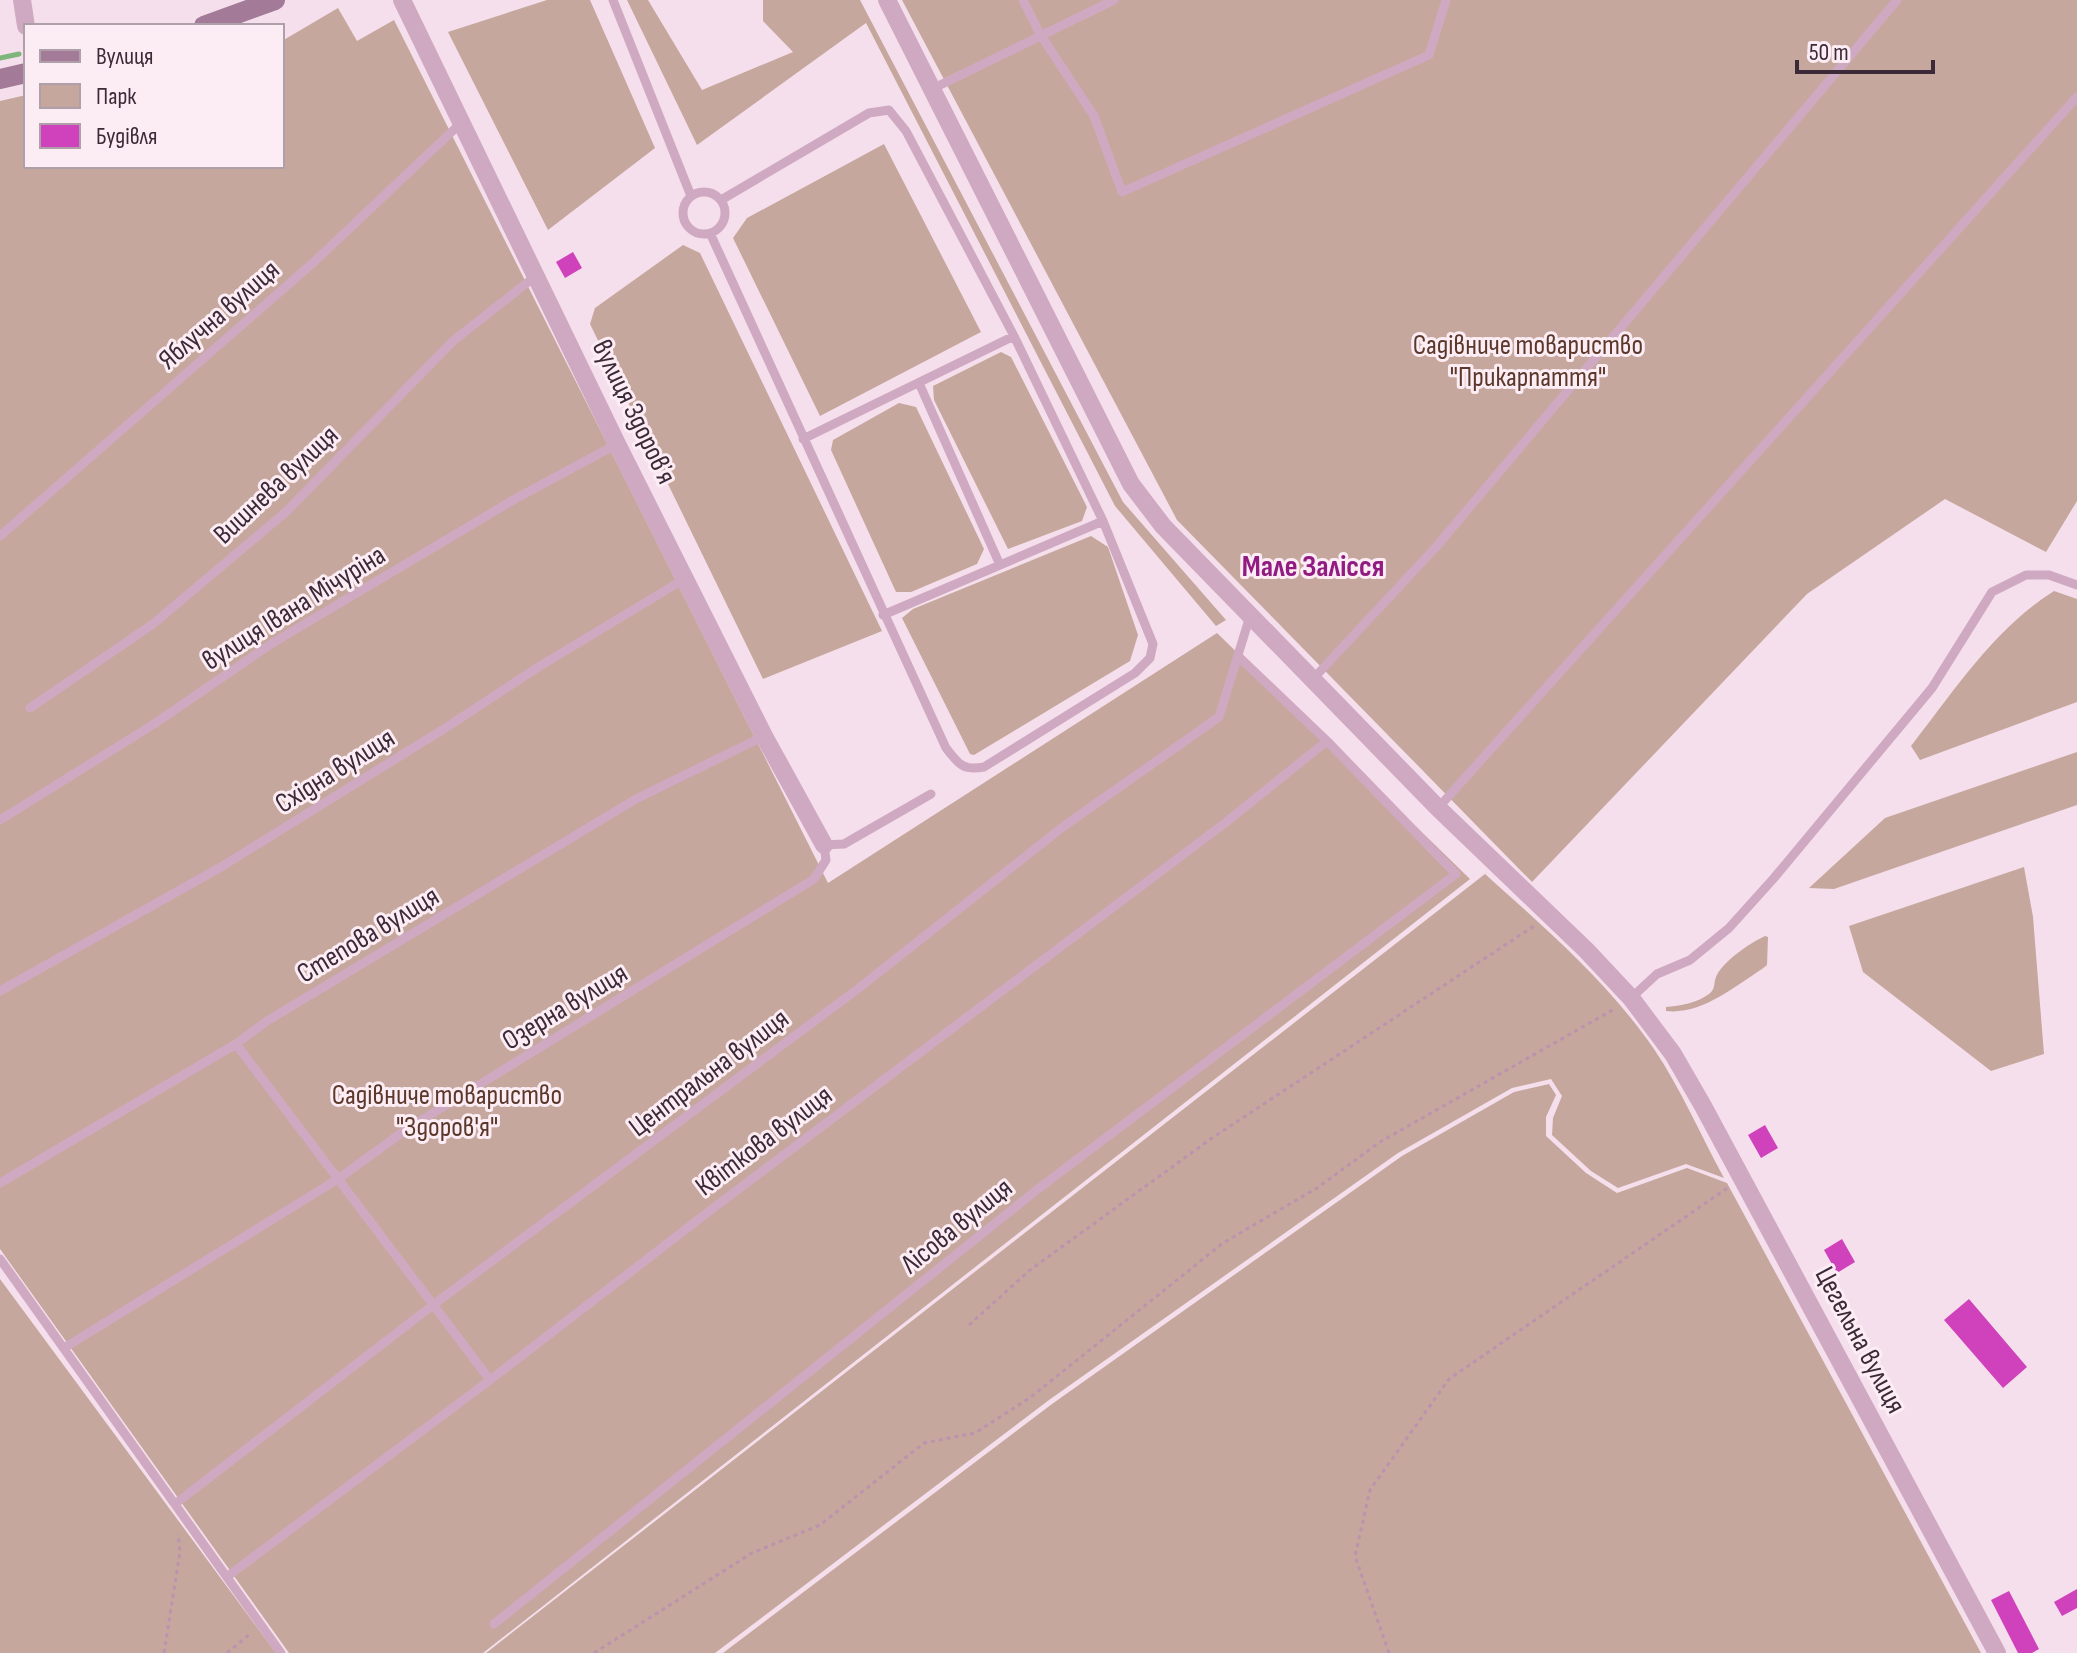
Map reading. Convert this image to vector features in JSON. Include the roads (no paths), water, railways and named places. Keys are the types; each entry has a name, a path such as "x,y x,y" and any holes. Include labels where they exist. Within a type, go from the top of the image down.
{"main road":[{"path":"209,24 275,0"},
{"path":"0,79 24,73"}],"street":[{"path":"22,0 26,24"},
{"name":"вулиця Здоровʼя","path":"402,0 617,444 764,736 824,845"},
{"name":"Цегельна вулиця","path":"887,0 1131,484 1163,526 1250,616 1438,808 1631,998 1673,1054 1997,1653"}],"lane":[{"path":"613,0 691,196"},
{"path":"1023,0 1040,34 1094,116 1122,192 1429,55 1446,0"},
{"path":"932,89 1114,0"},
{"path":"1313,679 1436,547 1897,0"},
{"path":"1438,808 2077,97"},
{"path":"710,233 883,615 946,748 959,764 971,769 984,767 1135,673 1150,658 1153,644 1146,623 1103,521 1014,336 906,131 889,110 869,113 721,200"},
{"name":"Яблучна вулиця","path":"0,536 314,262 462,122"},
{"path":"707,192 721,200 725,210 719,228 700,234 691,230 683,213 685,203 691,196 707,192"},
{"name":"Вишнева вулиця","path":"30,708 153,624 287,511 453,341 537,275"},
{"path":"803,439 1014,336"},
{"path":"919,383 1000,565"},
{"name":"вулиця Івана Мічуріна","path":"0,820 154,724 271,644 515,499 617,444"},
{"path":"883,615 1103,521"},
{"path":"1631,998 1657,974 1690,960 1719,936 1774,878 1932,688 1992,592 2026,575 2049,575 2077,585"},
{"name":"Східна вулиця","path":"0,991 221,867 540,666 687,578"},
{"name":"Центральна вулиця","path":"175,1504 433,1305 846,997 1064,826 1219,717 1250,616"},
{"path":"1238,656 1327,741"},
{"name":"Степова вулиця","path":"0,1183 236,1044 267,1021 636,799 764,736"},
{"name":"Лісова вулиця","path":"494,1624 1038,1189 1456,874 1327,741"},
{"name":"Квіткова вулиця","path":"228,1576 1225,823 1327,741"},
{"path":"824,845 844,844 931,794"},
{"name":"Озерна вулиця","path":"64,1348 338,1179 407,1129 814,879 826,860 824,845"},
{"path":"236,1044 490,1380"},
{"path":"0,1259 281,1653"}],"waterway":[{"path":"0,58 19,54"}],"district":[{"name":"Мале Залісся","path":"1313,567"}],"park label":[{"name":"Садівниче товариство \"Прикарпаття\"","path":"1528,361"},
{"name":"Садівниче товариство \"Здоров'я\"","path":"447,1111"}]}
